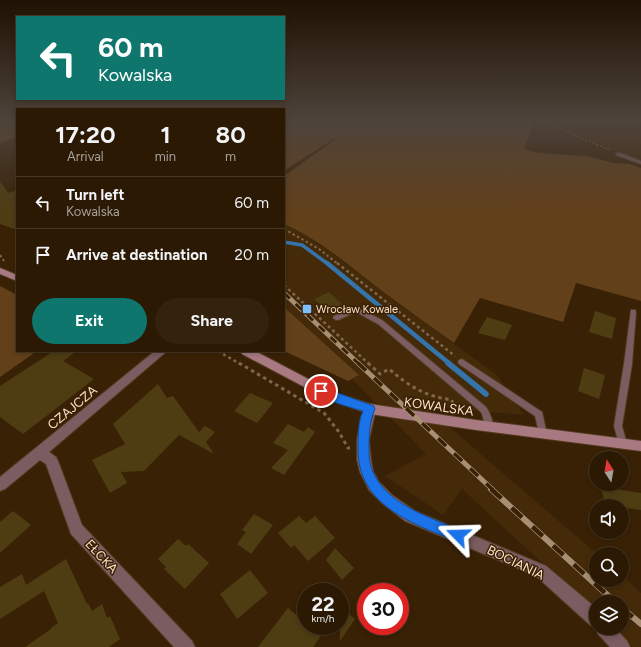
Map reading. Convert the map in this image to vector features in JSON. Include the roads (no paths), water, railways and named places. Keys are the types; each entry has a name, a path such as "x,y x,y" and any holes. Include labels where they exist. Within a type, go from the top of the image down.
{"street":[{"path":"0,270 16,278"},
{"name":"CZAJCZA","path":"0,486 161,352"},
{"name":"KOWALSKA","path":"248,352 331,396 370,409 488,427 641,446"},
{"name":"BOCIANIA","path":"370,409 366,419 364,460 367,472 374,486 387,499 410,516 541,571 589,613"},
{"name":"EŁCKA","path":"40,453 51,461 76,529 186,647"},
{"path":"610,635 621,647"}],"lane":[{"path":"618,154 641,163"},
{"path":"336,318 356,309 380,322 483,409 486,413 488,427"},
{"path":"623,444 618,426 628,364 633,312"},
{"path":"462,362 539,414 543,434"}],"waterway":[{"path":"285,242 302,245 328,264"},
{"path":"327,263 450,364"},
{"path":"448,363 486,394"}],"railway":[{"path":"285,294 359,364"},
{"path":"358,363 493,490"},
{"path":"491,489 607,595"},
{"path":"629,614 641,624"}],"place":[{"name":"Wrocław Kowale","path":"307,309"}]}
